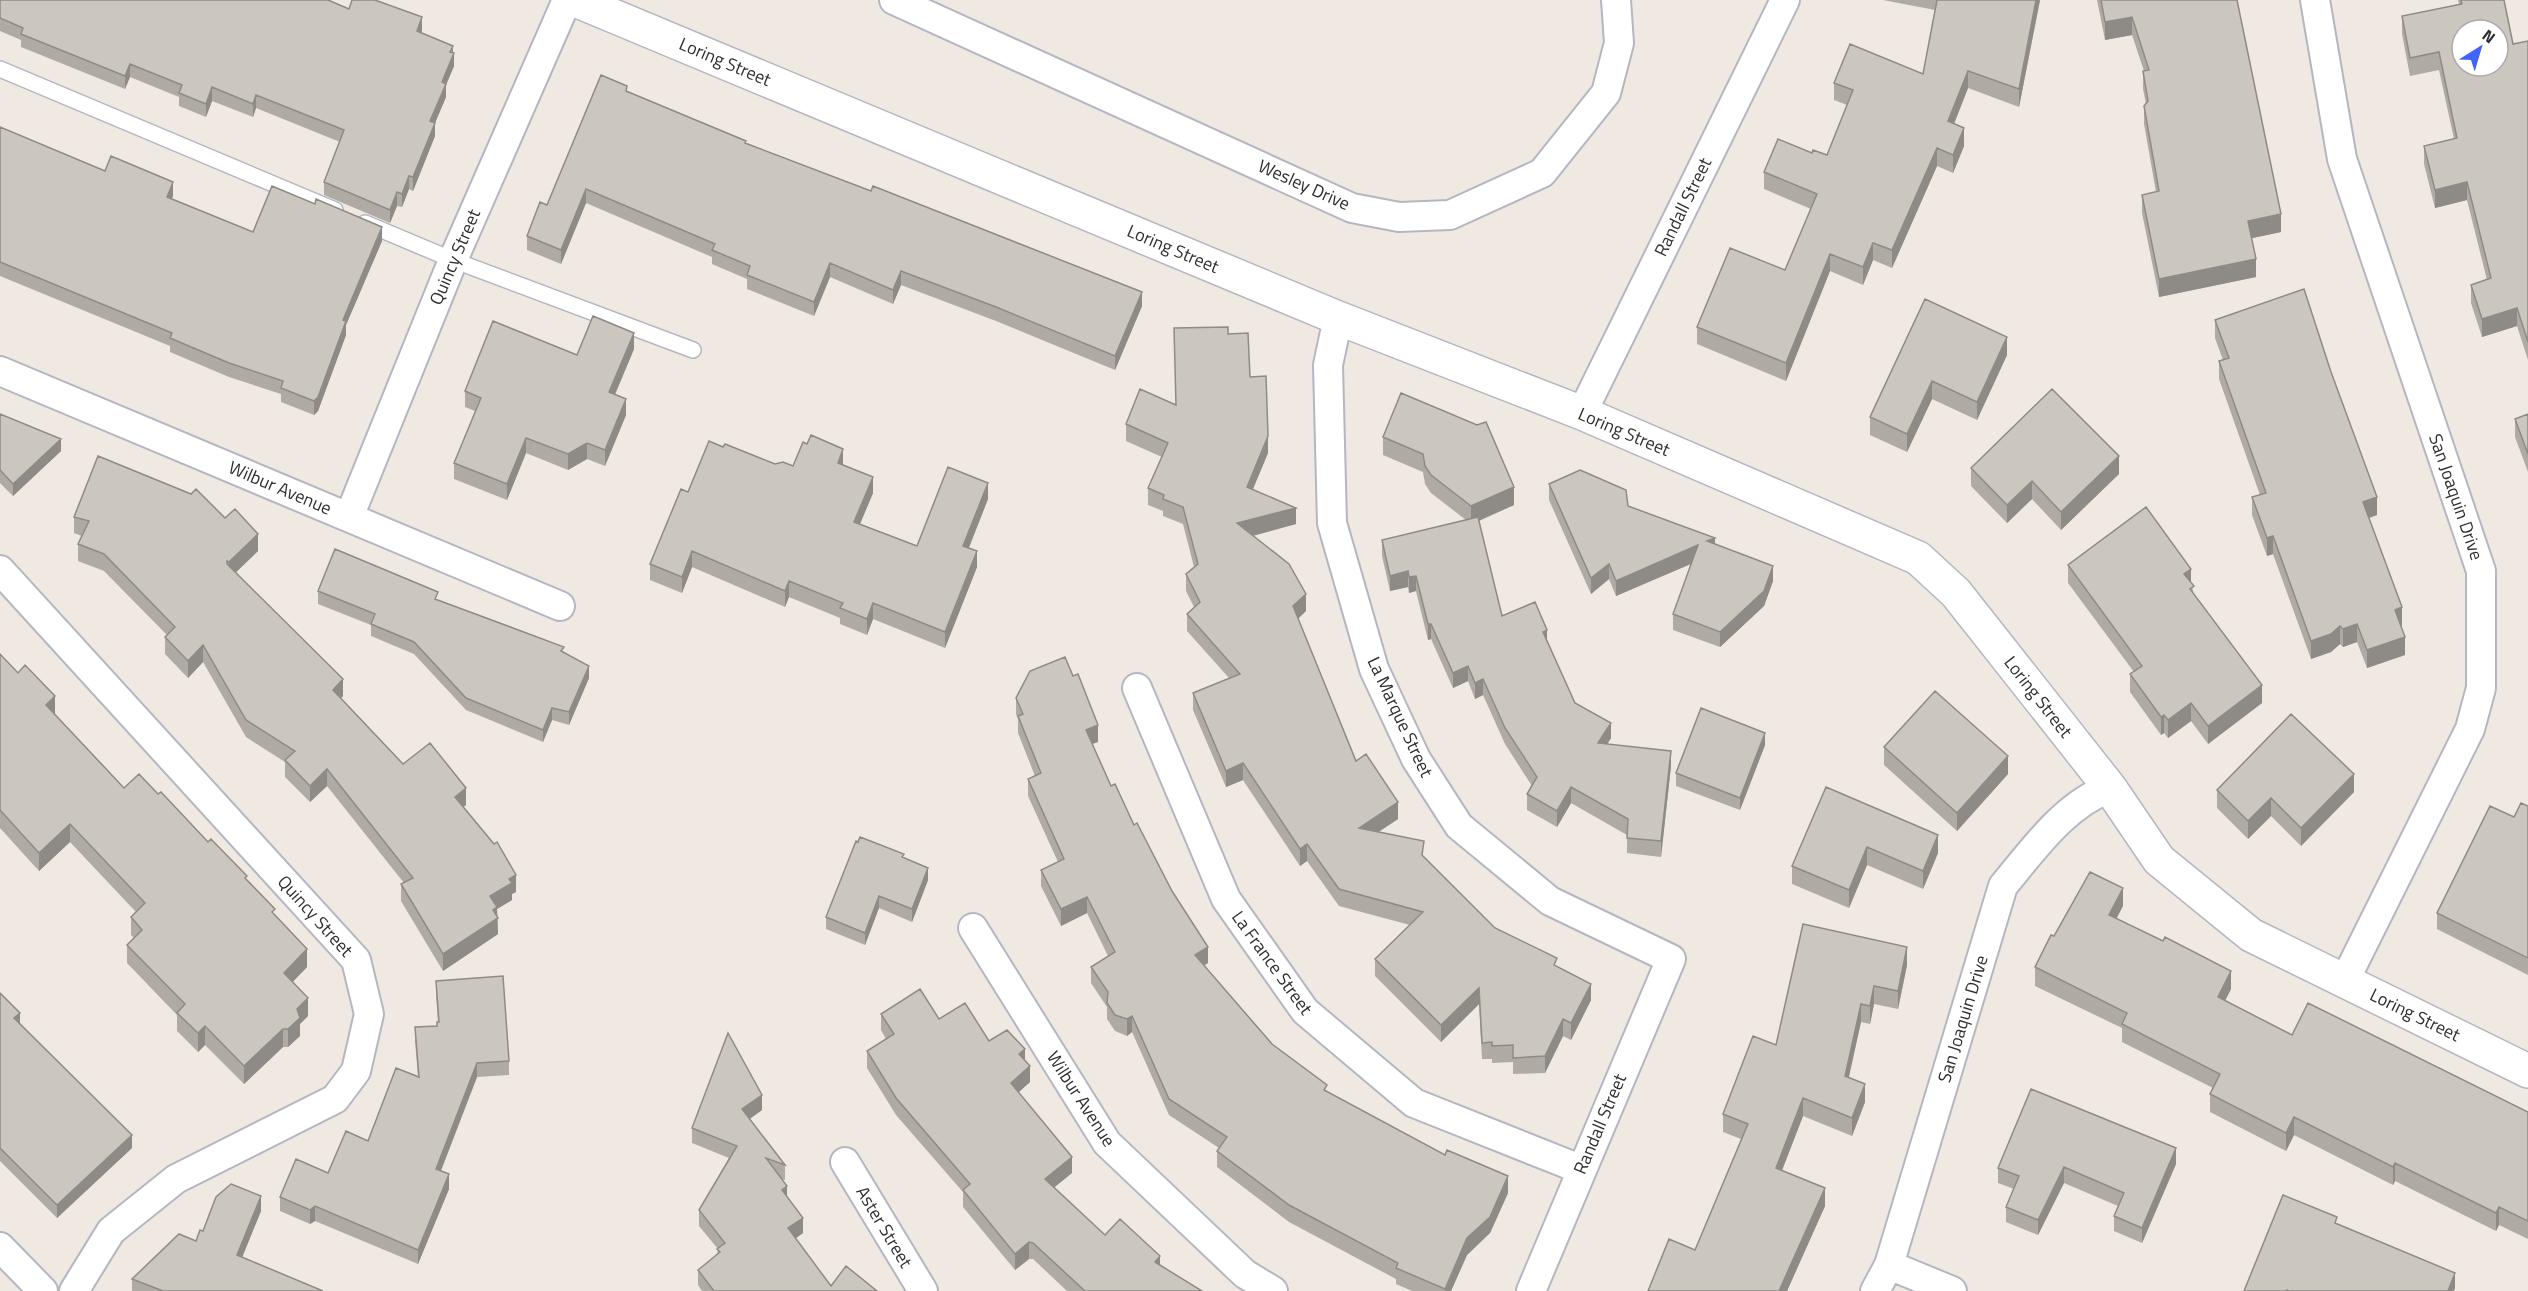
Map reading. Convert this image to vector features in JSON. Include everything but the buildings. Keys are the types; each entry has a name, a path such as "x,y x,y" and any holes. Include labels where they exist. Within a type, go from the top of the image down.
{"street":[{"name":"Quincy Street","path":"349,517 453,260 567,0"},
{"name":"Loring Street","path":"575,0 1338,318 1582,413 1918,558 1956,593 2110,788 2159,860 2251,935 2528,1071"},
{"name":"Wesley Drive","path":"894,0 1352,208 1399,217 1450,215 1542,173 1606,93 1619,43 1616,0"},
{"name":"Randall Street","path":"1582,413 1785,0"},
{"name":"San Joaquin Drive","path":"2315,0 2342,159 2481,571 2481,688 2470,729 2345,980"},
{"name":"La Marque Street","path":"1338,318 1328,365 1332,523 1374,669 1416,759 1459,826 1550,902 1671,959"},
{"name":"Wilbur Avenue","path":"0,370 560,606"},
{"name":"Quincy Street","path":"0,570 356,960 369,1014 356,1071 335,1099 176,1179 111,1231 74,1291"},
{"name":"La France Street","path":"1137,688 1226,899 1305,1011 1414,1103 1580,1169"},
{"name":"San Joaquin Drive","path":"1875,1291 1889,1265 2003,886 2039,843 2089,795 2110,788"},
{"name":"Wilbur Avenue","path":"973,928 1107,1143 1245,1274 1273,1291"},
{"name":"Randall Street","path":"1531,1291 1580,1169 1671,959"},
{"name":"Aster Street","path":"845,1162 923,1291"},
{"path":"0,1247 43,1291"},
{"path":"1889,1265 1953,1291"}],"lane":[{"path":"0,69 453,260 693,350"}]}
